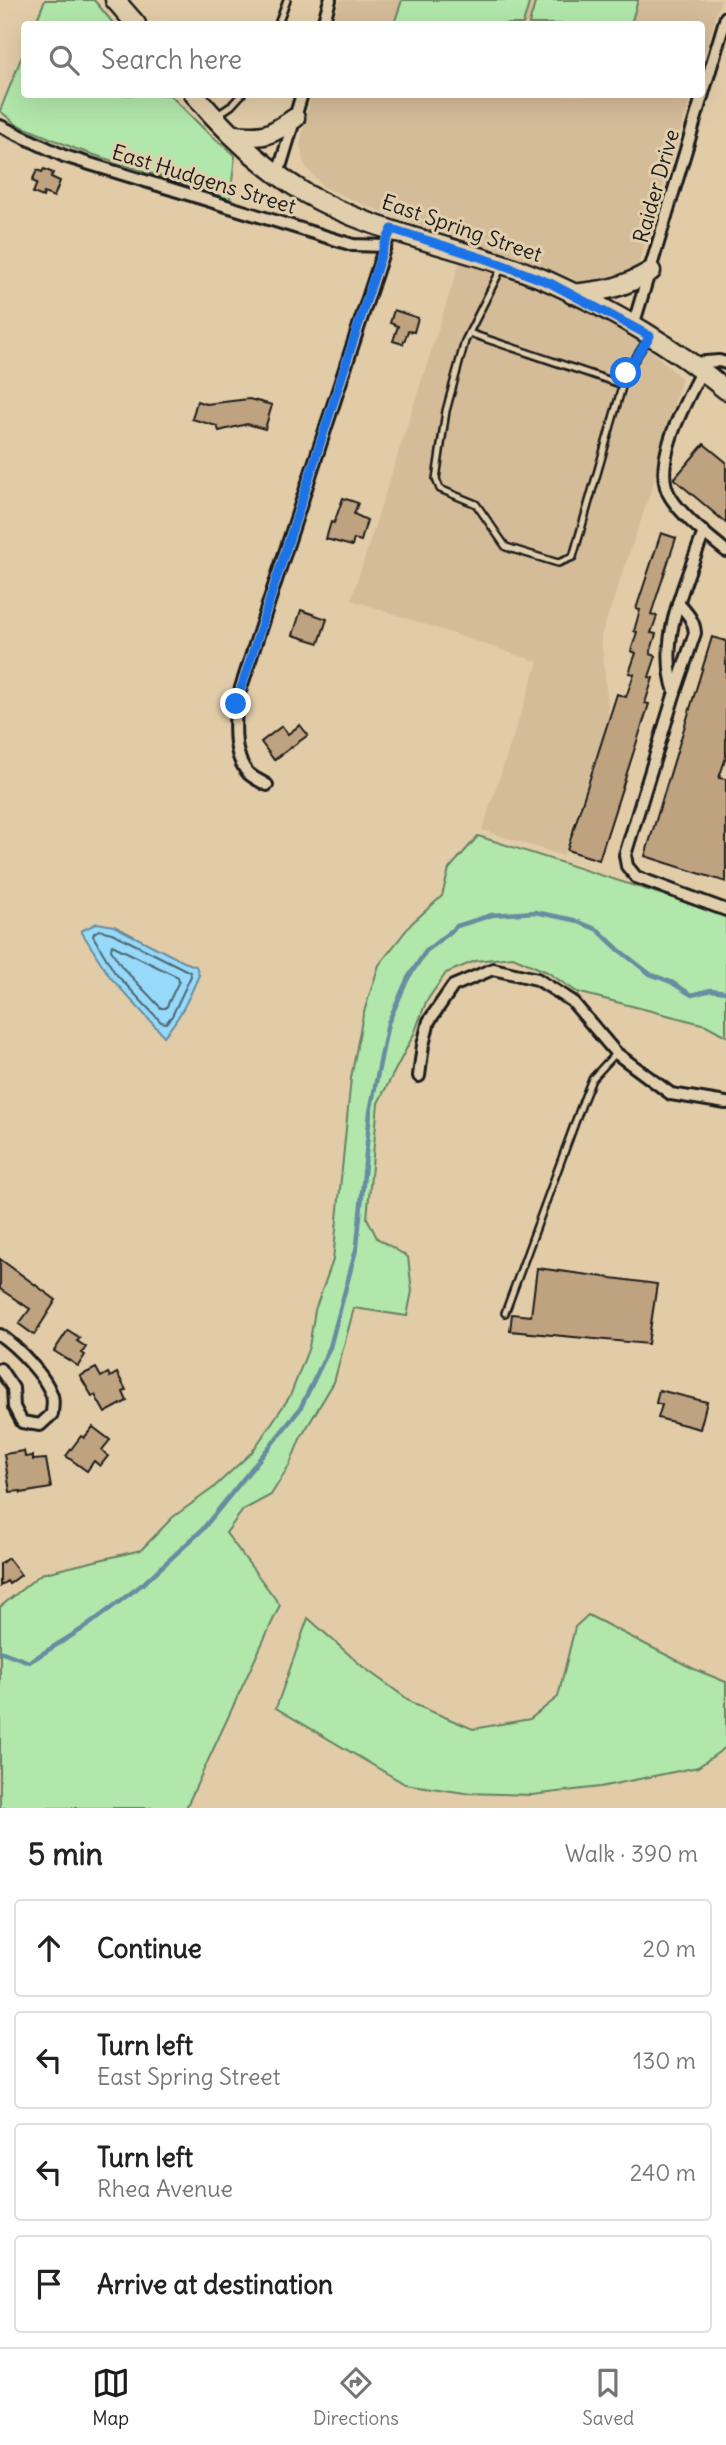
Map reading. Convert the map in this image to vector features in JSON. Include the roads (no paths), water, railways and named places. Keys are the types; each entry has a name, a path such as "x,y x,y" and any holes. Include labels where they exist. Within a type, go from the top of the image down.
{"main road":[{"path":"116,0 134,21"},
{"name":"East Spring Street","path":"197,98 213,117 278,174 307,194 392,229 503,264 572,294 650,336 726,390"},
{"path":"234,135 257,138 271,134 295,118"},
{"path":"572,294 625,286 651,271"}],"street":[{"path":"324,21 330,0"},
{"name":"Raider Drive","path":"705,88 726,17"},
{"path":"278,174 301,98"},
{"name":"Raider Drive","path":"633,326 702,98"},
{"name":"East Hudgens Street","path":"0,126 64,156 89,164 353,245 384,246"},
{"path":"267,785 248,773 238,752 234,728 236,704 384,246 392,229"},
{"path":"726,363 719,361 697,367 669,446 663,481 670,497 726,551"},
{"path":"675,692 669,661 675,611 704,532"},
{"path":"678,603 690,616 695,633 625,855 627,866 636,877 726,910"},
{"path":"419,1076 429,1021 453,986 493,969 537,979 572,1001 616,1053 671,1094 726,1103"},
{"path":"0,1335 17,1347 33,1366 52,1397 52,1414 40,1425 22,1422 14,1407 13,1388 0,1369"}],"lane":[{"path":"279,21 287,0"},
{"path":"213,117 232,106 239,98"},
{"path":"503,264 469,334 446,411 436,479 440,489 476,504 506,547 558,563 573,557 626,373 650,336"},
{"path":"469,334 623,385"},
{"path":"505,1313 592,1079 616,1053"}],"water":[{"path":"97,923 114,926 196,966 199,975 192,992 164,1036 110,977 81,931"}],"waterway":[{"path":"0,1651 29,1662 87,1626 144,1583 202,1530 300,1409 330,1347 357,1246 370,1112 388,1023 408,978 426,951 457,926 492,915 535,912 574,920 598,930 650,974 671,982 692,995 711,990 726,992"}]}
